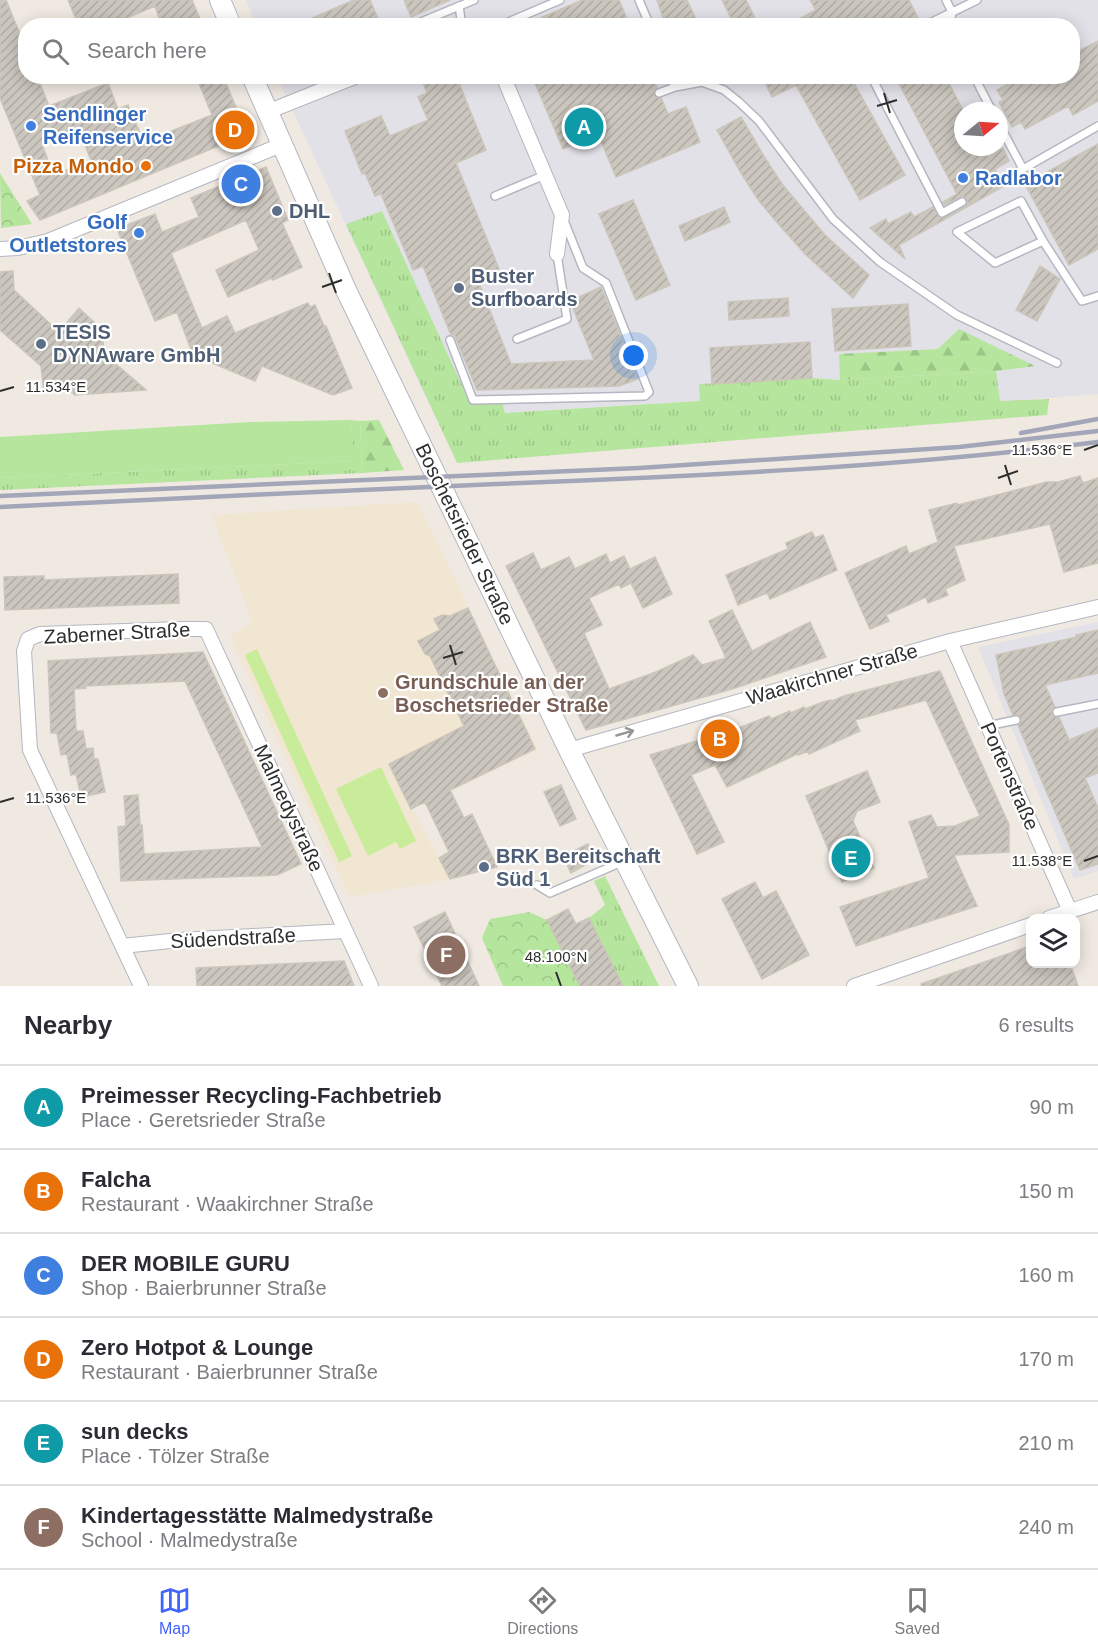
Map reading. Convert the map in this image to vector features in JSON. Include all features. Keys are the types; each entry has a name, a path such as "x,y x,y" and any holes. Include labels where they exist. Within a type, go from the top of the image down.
{"main road":[{"path":"220,0 228,18"},
{"name":"Boschetsrieder Straße","path":"255,84 346,290 569,750 688,986"}],"street":[{"path":"267,112 337,84"},
{"path":"506,84 561,215 557,254"},
{"path":"0,249 48,241 281,145"},
{"name":"Waakirchner Straße","path":"569,750 950,641 1098,607"},
{"name":"Zaberner Straße","path":"122,946 30,750 24,651 28,639 40,634 206,629"},
{"name":"Malmedystraße","path":"206,629 371,986"},
{"name":"Portenstraße","path":"950,641 1071,911"},
{"path":"1062,914 1098,902"},
{"path":"854,986 1026,926"},
{"name":"Südendstraße","path":"122,946 180,940 345,931"},
{"path":"122,946 141,986"}],"lane":[{"path":"430,18 474,0"},
{"path":"518,18 560,0"},
{"path":"639,0 647,18"},
{"path":"946,0 952,12 951,18"},
{"path":"940,18 976,0"},
{"path":"459,6 461,18"},
{"path":"659,93 691,84"},
{"path":"708,84 724,90 759,121 833,219 880,262 957,315 1057,363"},
{"path":"875,84 942,213 962,202"},
{"path":"978,84 987,102"},
{"path":"1001,181 1098,126"},
{"path":"1008,141 1023,169"},
{"path":"495,196 544,175"},
{"path":"1043,241 995,263 957,232 1021,201 1043,241 1082,301 1098,296"},
{"path":"450,340 473,400 645,396 649,392 606,283 582,268 561,215"},
{"path":"517,339 567,319 557,254"},
{"path":"1057,712 1098,704"},
{"path":"987,726 1016,720"},
{"path":"537,885 550,893 625,861"}],"shaded area":[{"path":"246,0 1098,0 1098,394 1000,402 995,371 840,380 812,378 708,383 699,389 700,401 435,417 280,84 1080,84 1080,18 253,18"},
{"name":"Grundschule an der Boschetsrieder Straße","path":"417,502 538,750 412,809 450,879 350,897 230,637 252,621 212,515"},
{"path":"1098,622 1098,871 1074,879 978,647"}],"green space":[{"path":"0,173 3,178 32,224 1,228"},
{"path":"382,211 470,403 502,402 505,413 700,401 699,384 812,378 840,380 996,371 1000,401 1049,399 1047,415 457,463 346,224"},
{"path":"959,329 1035,366 996,371 840,380 839,354 938,349"},
{"path":"351,420 360,421 362,473 0,490 0,478 353,461"},
{"path":"351,420 354,461 0,478 0,437 251,422"},
{"path":"379,420 404,470 362,473 360,421"},
{"path":"257,649 352,856 339,862 245,655"},
{"path":"381,767 416,841 400,849 396,842 368,856 336,789"},
{"path":"605,876 659,986 623,986 589,918 605,905 594,881"},
{"path":"529,912 547,920 580,986 503,986 482,938 490,919"}],"building":[{"path":"0,0 6,0 18,29 18,84 40,84 49,106 108,84 118,109 128,105 144,142 212,115 199,84 226,84 247,134 40,220 27,201 40,195 0,98","holes":["79,130 91,160 54,175 42,145"]},
{"path":"68,0 192,0 200,18 159,18 155,6 127,18 76,18"},
{"path":"354,0 370,0 378,18 312,18"},
{"path":"404,0 450,0 411,17"},
{"path":"582,0 619,0 627,18 540,18"},
{"path":"657,0 687,0 695,18 663,18"},
{"path":"722,0 746,0 755,18 731,18"},
{"path":"810,0 909,0 918,18 801,18 816,10"},
{"path":"1098,41 1098,101 1073,115 1068,106 1025,129 1021,122 1012,127 1008,119 1008,102 999,102 1003,100 997,90 1008,84 1080,84 1080,50"},
{"path":"424,84 459,84 486,150 456,163 499,269 477,278 511,364 594,360 570,301 601,287 638,379 619,386 477,390 454,334 451,335 423,266 413,270 381,194 375,196 365,173 362,174 345,131 381,116 390,136 428,120 418,97 427,93"},
{"path":"535,84 655,84 655,97 661,98 668,114 686,107 700,142 616,177 598,134 563,149"},
{"path":"766,84 854,84 905,175 860,200 796,85 772,97"},
{"path":"899,84 949,84 959,102 954,102 954,156 1007,156 1009,161 995,169 999,176 996,183 1004,186 899,245 905,259 870,228 886,219 888,224 911,212 914,217 933,207 939,217 944,218 965,207 968,202 962,196 944,205 943,202 957,194"},
{"path":"741,117 782,184 824,234 869,275 853,298 805,254 759,201 741,173 717,130"},
{"path":"1098,144 1098,249 1069,265 1025,184"},
{"path":"266,167 288,220 282,223 302,267 228,297 216,270 259,250 246,220 171,253 202,328 227,316 235,333 308,303 310,307 315,305 352,388 333,395 262,366 255,381 193,355 177,312 155,321 117,229 155,214 162,232 199,217 191,198"},
{"path":"633,200 670,285 636,300 599,214"},
{"path":"724,207 730,222 685,241 679,226"},
{"path":"1040,266 1060,279 1037,321 1016,310"},
{"path":"13,271 14,290 59,332 79,308 99,327 104,354 146,390 75,395 70,391 44,393 41,366 0,330 0,272"},
{"path":"788,298 789,316 729,320 728,302"},
{"path":"908,304 911,346 835,351 832,309"},
{"path":"810,342 812,378 712,384 710,348"},
{"path":"1080,476 1083,483 1098,478 1098,563 1064,572 1050,524 954,546 965,580 945,589 948,595 928,603 926,597 886,615 889,621 870,629 845,573 906,546 909,554 938,542 929,510"},
{"path":"812,532 815,538 823,535 837,570 770,599 767,593 738,605 726,575 788,549 786,543"},
{"path":"533,553 541,570 569,557 575,569 606,554 610,563 624,556 630,569 655,557 672,594 643,608 631,583 621,588 619,584 589,598 602,625 584,633 609,689 656,672 693,655 702,665 726,658 709,621 732,610 752,651 810,622 826,657 732,689 586,730 506,566"},
{"path":"178,574 179,603 5,610 4,577 44,576 44,580"},
{"path":"468,608 535,749 450,790 464,818 472,814 497,867 450,879 439,858 449,852 425,802 411,809 389,764 464,726 430,656 425,654 418,641 440,630 434,619 442,615 450,616"},
{"path":"1098,630 1098,673 1045,685 1055,707 1052,714 1059,717 1069,740 1098,728 1098,773 1085,778 1098,808 1098,864 1080,870 1018,725 1021,718 1013,715 1004,694 996,655"},
{"path":"203,652 301,864 277,875 121,881 118,827 126,826 124,796 138,795 144,854 262,847 185,681 85,686 86,688 74,689 76,731 83,731 86,749 93,748 94,759 98,759 105,792 81,797 76,774 71,775 67,754 61,755 57,733 51,733 48,661"},
{"path":"940,671 1009,825 1009,852 954,855 977,906 856,946 840,907 929,878 909,822 931,815 937,827 955,826 980,816 926,700 855,720 860,731 809,754 808,751 797,754 727,787 715,765 691,775 724,842 697,854 650,755 736,729 769,716 771,719 804,707 805,709 844,696"},
{"path":"867,771 880,802 857,811 853,821 874,868 842,882 806,796"},
{"path":"561,785 576,819 560,826 544,792"},
{"path":"588,844 596,859 571,873 563,856"},
{"path":"755,882 763,898 776,891 809,955 762,979 722,899"},
{"path":"568,909 576,924 589,918 623,986 580,986 547,920"},
{"path":"445,912 479,986 442,986 414,927"},
{"path":"1026,947 1026,968 1072,968 1078,986 922,986 921,984"},
{"path":"344,961 354,986 197,986 196,968"}],"railway":[{"path":"1021,433 1098,419"},
{"path":"0,496 639,468 959,447 1098,431"},
{"path":"0,507 648,478 873,464 1098,442"}],"place":[{"name":"Sendlinger Reifenservice","path":"31,126"},
{"name":"Preimesser Recycling-Fachbetrieb","path":"584,127"},
{"name":"Zero Hotpot & Lounge","path":"235,130"},
{"name":"Pizza Mondo","path":"146,166"},
{"name":"Radlabor","path":"963,178"},
{"name":"DER MOBILE GURU","path":"241,184"},
{"name":"DHL","path":"277,211"},
{"name":"Golf Outletstores","path":"139,233"},
{"name":"Buster Surfboards","path":"459,288"},
{"name":"TESIS DYNAware GmbH","path":"41,344"},
{"name":"Grundschule an der Boschetsrieder Straße","path":"383,693"},
{"name":"Falcha","path":"720,739"},
{"name":"sun decks","path":"851,858"},
{"name":"BRK Bereitschaft Süd 1","path":"484,867"},
{"name":"Kindertagesstätte Malmedystraße","path":"446,955"}]}
